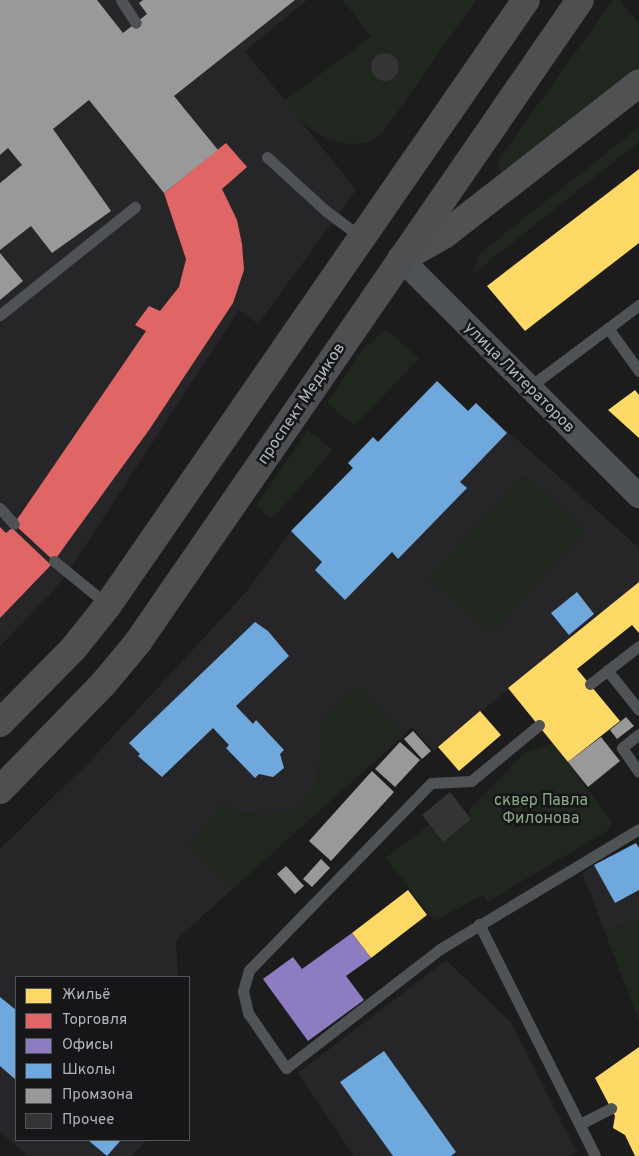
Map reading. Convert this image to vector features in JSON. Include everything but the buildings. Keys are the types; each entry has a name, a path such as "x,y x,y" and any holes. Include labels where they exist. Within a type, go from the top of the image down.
{"main road":[{"path":"0,722 73,649 108,605 361,236 526,0"},
{"name":"проспект Медиков","path":"0,790 104,683 138,642 580,0"}],"street":[{"path":"401,259 444,235 639,83"},
{"name":"улица Литераторов","path":"401,259 528,388 639,496"}],"lane":[{"path":"120,0 136,23"},
{"path":"267,157 326,211 361,236"},
{"path":"0,315 135,207"},
{"path":"528,388 639,305"},
{"path":"608,328 639,371"},
{"path":"0,508 14,524"},
{"path":"54,561 108,605"},
{"path":"590,684 639,646"},
{"path":"607,670 639,710"},
{"path":"539,725 471,782 431,783 249,970 243,992 248,1012 286,1068 440,949 639,829"},
{"path":"639,734 622,748 639,772"},
{"path":"479,924 595,1156"},
{"path":"580,1124 610,1108"}],"shaded area":[{"path":"0,0 307,0 245,51 356,190 258,324 239,310 66,575 50,595 0,646"},
{"path":"437,381 468,411 476,403 639,548 639,582 434,751 412,727 176,940 178,976 15,976 15,1141 145,1141 132,1156 28,1156 0,1132 0,849 92,759 247,591 291,531 352,468 348,463 373,437 378,441"},
{"path":"636,843 639,848 639,1020 582,873"},
{"path":"446,960 511,1022 577,1152 569,1156 354,1156 298,1073"}],"green space":[{"path":"343,0 476,0 382,134 366,143 348,144 326,138 309,128 282,102 371,37","holes":["385,52 395,56 400,66 396,76 385,81 375,77 371,67 375,57"]},
{"path":"613,0 620,0 639,24 639,71 503,172 498,167 498,160"},
{"path":"639,127 639,142 473,274 477,258 484,250"},
{"path":"386,329 419,358 355,426 327,403 364,348"},
{"path":"308,430 333,450 272,519 256,506"},
{"path":"524,474 586,531 491,634 429,578"},
{"path":"357,685 405,734 232,889 188,846 224,804 248,813 274,815 300,804 315,784 321,752 319,725"},
{"name":"сквер Павла Филонова","path":"553,743 612,822 607,831 487,902 483,895 434,921 386,858 429,825 443,841 471,819 470,809 526,752"},
{"path":"639,920 639,1020 604,930"}]}
